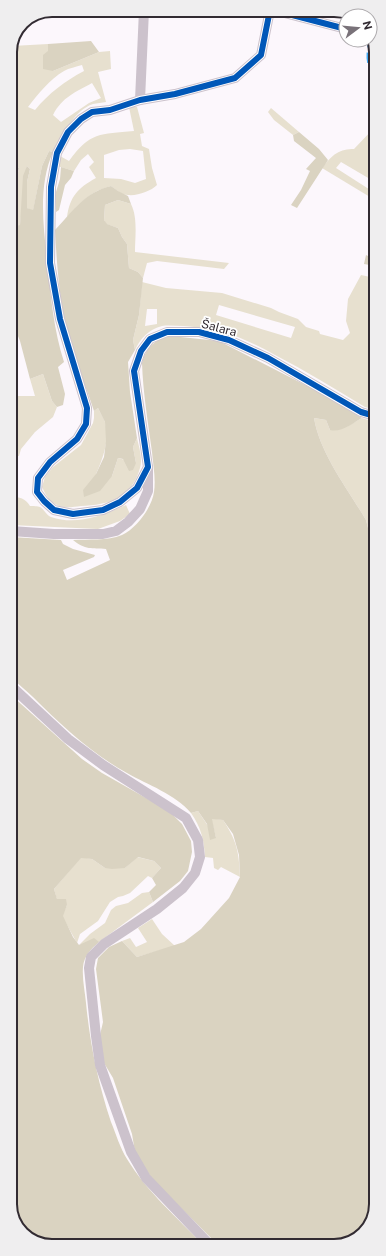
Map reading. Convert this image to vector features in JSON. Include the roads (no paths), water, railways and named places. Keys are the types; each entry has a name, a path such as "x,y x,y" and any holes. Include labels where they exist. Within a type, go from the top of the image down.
{"street":[{"path":"140,100 144,17"},
{"path":"148,467 137,488 120,502 103,510 73,514 54,510 44,502 37,492 38,478 50,462 77,440 86,424 87,408 60,318 50,263 51,187 57,153 68,132 81,119 92,112 110,110 140,100 176,94 235,78 261,54 269,17"},
{"path":"300,17 338,27"},
{"name":"Šalara","path":"17,531 54,534 103,534 116,531 128,522 140,509 148,491 148,467 134,371 141,351 150,339 167,332 199,332 229,340 268,358 361,412 369,414"},
{"path":"17,692 68,739 103,765 186,818 198,840 200,857 195,873 183,888 157,909 104,944 91,956 89,968 100,1065 131,1152 146,1178 204,1239"}]}
